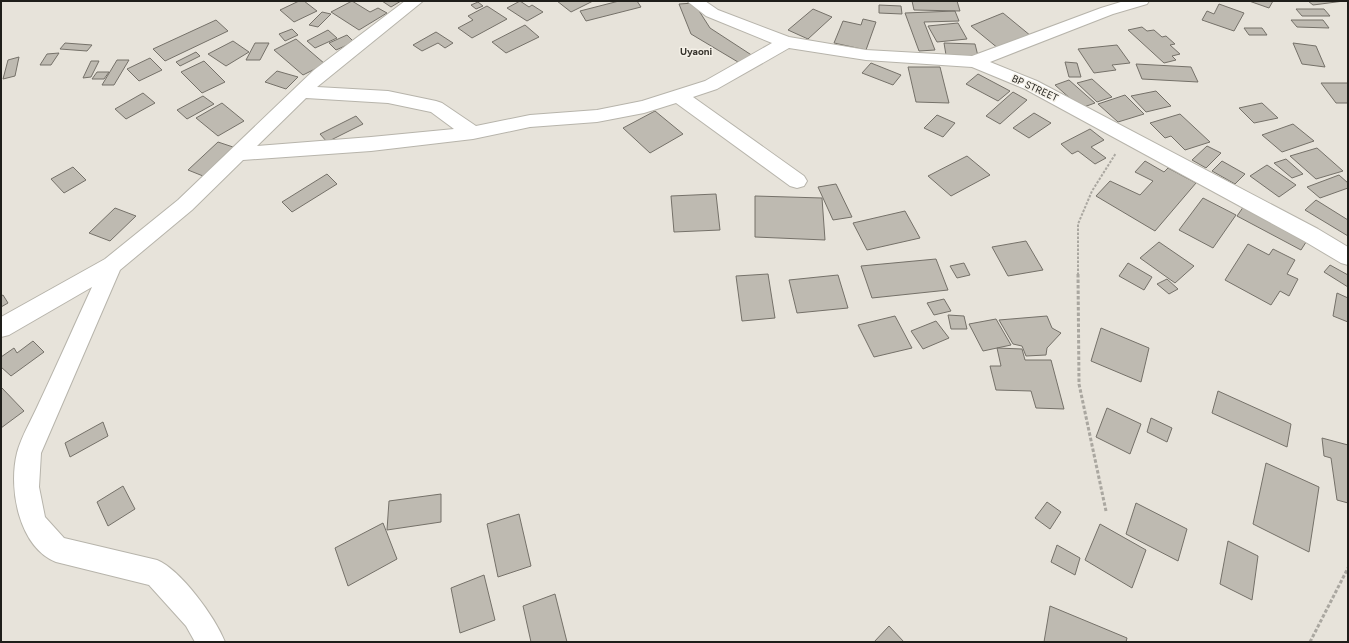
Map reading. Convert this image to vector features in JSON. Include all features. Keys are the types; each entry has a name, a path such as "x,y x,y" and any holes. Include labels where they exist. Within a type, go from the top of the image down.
{"street":[{"path":"1,328 112,265 185,205 320,74 415,1"},
{"name":"BP STREET","path":"695,1 712,13 786,42 866,55 974,62 1032,85 1311,235 1348,257"},
{"path":"974,62 1107,11 1141,1"},
{"path":"238,154 371,144 473,133 530,122 597,116 644,107 711,85 786,42"},
{"path":"302,92 388,97 436,107 473,133"},
{"path":"679,96 797,181"},
{"path":"112,265 29,453 26,487 34,523 56,549 157,573 196,616 211,642"}],"path":[{"path":"1106,511 1079,384 1078,224 1092,191 1127,136"},
{"path":"1310,642 1348,568"}],"building":[{"path":"299,1 304,1 317,11 294,22 280,10"},
{"path":"352,1 370,12 378,8 387,13 359,30 331,12"},
{"path":"382,1 401,1 391,7"},
{"path":"520,1 529,7 532,5 543,12 527,21 507,8"},
{"path":"557,1 593,1 571,12"},
{"path":"619,1 637,1 641,7 586,21 580,11"},
{"path":"912,1 957,1 960,11 914,10"},
{"path":"1249,1 1273,1 1269,8"},
{"path":"1308,1 1344,1 1313,5"},
{"path":"478,2 483,6 476,9 471,5"},
{"path":"694,3 710,28 753,56 743,65 691,34 679,4"},
{"path":"1219,4 1244,13 1234,31 1202,20 1207,11 1214,14"},
{"path":"879,5 901,6 902,14 879,13"},
{"path":"487,6 507,19 472,38 458,28 473,20 468,16"},
{"path":"813,9 832,17 808,39 788,30"},
{"path":"1296,9 1324,9 1330,16 1302,16"},
{"path":"955,11 959,21 924,22 935,50 919,51 905,13"},
{"path":"322,12 331,14 318,27 309,25"},
{"path":"1003,13 1031,36 999,49 971,26"},
{"path":"863,19 876,22 866,50 834,43 843,21 861,25"},
{"path":"216,20 228,31 165,61 153,49"},
{"path":"1291,20 1323,20 1329,28 1297,27"},
{"path":"958,23 967,39 937,42 928,26"},
{"path":"525,25 539,37 506,53 492,42"},
{"path":"1142,27 1147,31 1154,30 1162,37 1166,36 1175,44 1170,45 1180,54 1172,56 1176,60 1164,63 1128,30"},
{"path":"1244,28 1262,28 1267,35 1249,35"},
{"path":"292,29 298,35 285,41 279,34"},
{"path":"328,30 337,38 315,48 307,41"},
{"path":"436,32 453,43 445,48 438,43 422,51 413,45"},
{"path":"347,35 354,42 336,50 329,43"},
{"path":"296,39 325,64 303,75 274,50"},
{"path":"233,41 249,52 226,66 208,54"},
{"path":"65,43 92,45 87,51 60,49"},
{"path":"255,43 269,43 260,60 246,60"},
{"path":"944,43 975,44 978,56 946,55"},
{"path":"1293,43 1316,46 1325,67 1302,64"},
{"path":"1117,45 1130,63 1112,65 1116,70 1094,73 1078,49"},
{"path":"196,52 200,56 180,66 176,62"},
{"path":"59,53 51,65 40,65 47,54"},
{"path":"19,57 15,76 3,79 8,60"},
{"path":"150,58 162,70 139,81 127,69"},
{"path":"117,60 129,60 114,85 102,85"},
{"path":"91,61 99,61 91,77 83,78"},
{"path":"204,61 225,82 202,93 181,72"},
{"path":"1065,62 1077,63 1081,77 1069,77"},
{"path":"871,63 901,75 893,85 862,73"},
{"path":"1136,64 1191,67 1198,82 1142,79"},
{"path":"908,67 940,67 949,103 916,102"},
{"path":"277,71 298,77 286,89 265,82"},
{"path":"97,72 109,72 104,79 92,79"},
{"path":"978,74 1010,91 998,101 966,84"},
{"path":"1092,79 1112,97 1097,102 1077,83"},
{"path":"1069,80 1095,103 1081,108 1055,85"},
{"path":"1321,83 1348,83 1348,103 1336,103"},
{"path":"1156,91 1171,106 1146,112 1131,96"},
{"path":"1013,92 1027,100 1000,124 986,116"},
{"path":"143,93 155,103 126,119 115,109"},
{"path":"1125,95 1144,114 1118,122 1098,104"},
{"path":"203,96 214,104 187,119 177,110"},
{"path":"222,103 244,121 218,136 196,118"},
{"path":"1262,103 1278,118 1254,123 1239,108"},
{"path":"655,111 683,134 650,153 623,128"},
{"path":"1034,113 1051,123 1029,138 1013,128"},
{"path":"1180,114 1210,142 1185,150 1171,136 1165,138 1150,123"},
{"path":"937,115 955,123 943,137 924,128"},
{"path":"356,116 363,124 327,142 320,134"},
{"path":"1293,124 1314,141 1282,152 1262,135"},
{"path":"1090,129 1104,140 1091,147 1106,158 1095,164 1078,151 1072,154 1061,144"},
{"path":"218,142 233,147 203,176 188,170"},
{"path":"1207,146 1221,153 1206,168 1192,160"},
{"path":"1317,148 1343,171 1316,179 1290,156"},
{"path":"967,156 990,175 951,196 928,176"},
{"path":"1286,159 1303,174 1292,178 1274,163"},
{"path":"1145,161 1164,172 1168,168 1196,183 1155,231 1096,196 1110,181 1140,195 1153,181 1135,172"},
{"path":"1222,161 1245,174 1235,184 1212,171"},
{"path":"1267,165 1296,185 1279,197 1250,176"},
{"path":"73,167 86,180 64,193 51,179"},
{"path":"327,174 337,184 292,212 282,202"},
{"path":"1339,175 1348,183 1348,188 1320,198 1307,187"},
{"path":"836,184 852,217 833,220 818,187"},
{"path":"716,194 720,230 674,232 671,196"},
{"path":"755,196 822,198 825,240 755,237"},
{"path":"1203,198 1236,215 1213,248 1179,230"},
{"path":"1316,200 1348,220 1348,236 1305,210"},
{"path":"1244,206 1308,239 1301,250 1237,216"},
{"path":"115,208 136,216 110,241 89,233"},
{"path":"905,211 920,238 867,250 853,223"},
{"path":"1026,241 1043,270 1008,276 992,247"},
{"path":"1159,242 1194,266 1175,283 1140,258"},
{"path":"1248,244 1269,255 1273,249 1295,260 1287,274 1298,279 1289,296 1280,291 1271,305 1225,280"},
{"path":"936,259 948,290 872,298 861,266"},
{"path":"964,263 970,275 957,278 950,266"},
{"path":"1128,263 1152,277 1144,290 1119,276"},
{"path":"1330,265 1348,275 1348,287 1324,272"},
{"path":"768,274 775,318 742,321 736,276"},
{"path":"838,275 848,308 797,313 789,280"},
{"path":"1167,279 1178,289 1169,294 1157,284"},
{"path":"1337,293 1348,298 1348,322 1333,316"},
{"path":"3,295 8,303 1,307 1,296"},
{"path":"944,299 951,311 934,315 927,303"},
{"path":"948,315 964,316 967,329 951,329"},
{"path":"895,316 912,348 874,357 858,325"},
{"path":"1047,316 1052,328 1061,333 1047,348 1046,355 1026,356 1022,346 1013,344 999,320"},
{"path":"996,319 1011,345 983,351 969,324"},
{"path":"936,321 949,338 923,349 911,331"},
{"path":"1101,328 1149,348 1141,382 1091,361"},
{"path":"33,341 44,352 11,376 1,367 1,357 14,348 17,353"},
{"path":"997,348 1022,349 1025,360 1051,360 1064,409 1036,408 1031,391 996,390 990,366 1001,366"},
{"path":"1,387 24,411 1,428"},
{"path":"1218,391 1291,424 1287,447 1212,413"},
{"path":"1107,408 1141,424 1130,454 1096,437"},
{"path":"1151,418 1172,428 1167,442 1147,432"},
{"path":"103,422 108,436 70,457 65,443"},
{"path":"1322,438 1348,445 1348,503 1337,500 1331,458 1324,456"},
{"path":"1266,463 1319,487 1309,552 1253,524"},
{"path":"123,486 135,509 108,526 97,502"},
{"path":"441,494 441,522 387,530 389,501"},
{"path":"1047,502 1061,512 1050,529 1035,518"},
{"path":"1136,503 1187,529 1178,561 1126,534"},
{"path":"519,514 531,566 498,577 487,524"},
{"path":"383,523 397,559 348,586 335,548"},
{"path":"1100,524 1146,550 1132,588 1085,560"},
{"path":"1228,541 1258,556 1252,600 1220,584"},
{"path":"1057,545 1080,558 1075,575 1051,562"},
{"path":"484,575 495,620 460,633 451,588"},
{"path":"555,594 567,642 531,642 523,606"},
{"path":"1050,606 1127,638 1126,642 1044,642"},
{"path":"889,626 904,642 874,642"}],"district":[{"name":"Uyaoni","path":"696,51"}]}
